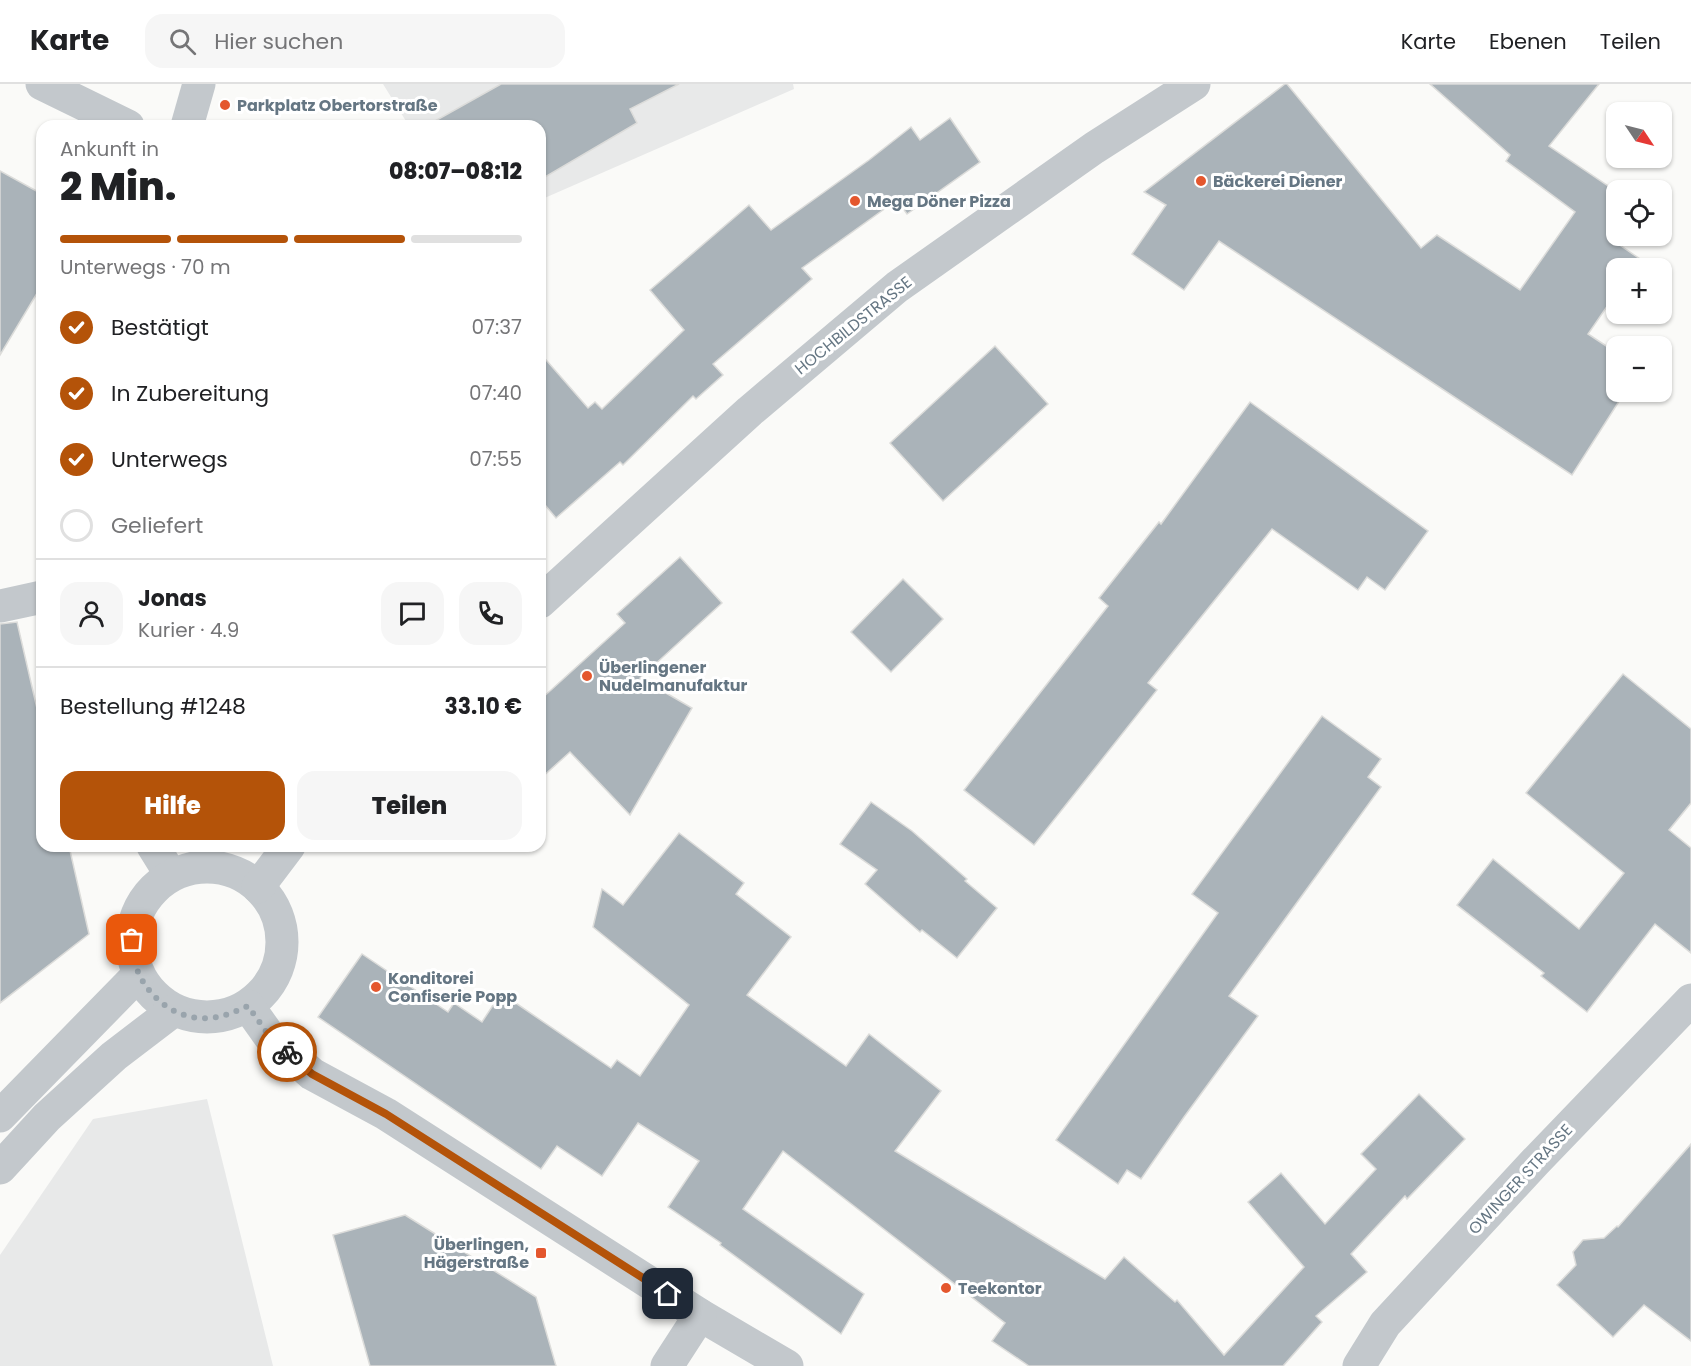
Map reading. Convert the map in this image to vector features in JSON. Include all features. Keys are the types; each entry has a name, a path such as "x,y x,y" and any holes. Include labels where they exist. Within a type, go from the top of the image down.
{"street":[{"path":"42,84 116,120"},
{"path":"189,120 199,84"},
{"name":"HOCHBILDSTRASSE","path":"546,597 750,411 897,287 1094,148 1194,84"},
{"path":"0,606 36,598"},
{"path":"157,852 171,875"},
{"path":"258,886 284,852"},
{"path":"198,867 219,868 240,874 258,886 272,904 280,926 282,948 277,971 266,991 248,1006 224,1017 198,1018 173,1011 152,995 138,975 132,952 133,927 141,905 156,886 171,875 198,867"},
{"path":"0,1116 138,975"},
{"name":"OWINGER STRASSE","path":"1359,1366 1385,1324 1535,1162 1691,1000"},
{"path":"248,1006 270,1037 312,1074 386,1114 700,1315 787,1366"},
{"path":"0,1168 47,1117 114,1056 173,1011"},
{"path":"667,1366 700,1315"}],"shaded area":[{"path":"383,84 793,84 794,89 546,197 546,120 405,120"},
{"path":"207,1099 273,1366 0,1366 0,1255 93,1119"}],"building":[{"path":"501,84 679,84 630,109 637,123 546,176 546,120 437,120"},
{"path":"1287,84 1421,248 1437,235 1520,290 1575,212 1506,161 1510,155 1430,84 1599,84 1549,146 1606,185 1606,246 1621,246 1639,258 1606,258 1606,308 1588,334 1606,346 1606,402 1619,402 1572,475 1219,241 1184,290 1132,254 1166,205 1144,192"},
{"path":"950,118 980,162 907,214 897,200 802,268 812,279 713,364 723,375 696,399 693,396 623,465 620,462 556,518 546,506 546,360 588,408 595,402 602,409 684,330 650,290 749,205 771,230 911,127 920,140"},
{"path":"0,171 36,191 36,295 0,355"},
{"path":"995,346 1048,404 943,501 890,443"},
{"path":"1250,402 1428,531 1385,590 1367,577 1358,590 1272,529 1148,683 1157,690 1034,845 964,790 1108,606 1099,598 1159,522 1161,524"},
{"path":"680,557 722,603 640,678 692,708 630,815 570,752 546,774 546,695 625,623 617,614"},
{"path":"903,579 943,619 891,672 851,632"},
{"path":"17,622 36,704 36,852 70,852 89,934 0,1003 0,624"},
{"path":"1623,674 1691,729 1691,803 1669,830 1691,848 1691,953 1655,924 1587,1012 1541,976 1544,973 1457,905 1493,859 1579,929 1624,873 1526,793"},
{"path":"1322,716 1381,759 1368,777 1381,787 1229,996 1258,1016 1141,1179 1127,1170 1118,1184 1056,1140 1218,913 1192,894"},
{"path":"871,802 912,831 997,908 957,958 922,930 920,932 865,884 877,870 840,844"},
{"path":"679,833 744,883 736,894 791,937 747,995 846,1066 869,1034 941,1091 895,1151 1105,1279 1124,1257 1175,1302 1177,1300 1224,1355 1304,1267 1248,1202 1281,1173 1325,1224 1376,1169 1361,1154 1419,1094 1465,1139 1407,1199 1405,1196 1351,1254 1367,1272 1316,1316 1322,1322 1283,1366 1029,1366 992,1341 1005,1323 783,1151 743,1209 864,1294 841,1334 720,1245 721,1243 668,1207 699,1161 638,1123 602,1176 557,1146 541,1169 318,1017 362,954 448,1012 454,1003 482,1022 501,993 611,1068 617,1060 640,1076 689,1005 593,927 602,889 623,905"},
{"path":"1691,1144 1691,1341 1644,1305 1613,1337 1557,1285 1576,1265 1573,1252 1583,1240 1604,1238 1618,1227"},
{"path":"405,1215 536,1297 556,1366 370,1366 333,1235"}],"way so far":[{"path":"132,940 132,952 138,975 152,995 173,1011 198,1018 224,1017 248,1006 270,1037 287,1052"}],"place":[{"name":"Parkplatz Obertorstraße","path":"225,105"},
{"name":"Bäckerei Diener","path":"1201,181"},
{"name":"Mega Döner Pizza","path":"855,201"},
{"name":"Überlingener Nudelmanufaktur","path":"587,676"},
{"name":"Konditorei Confiserie Popp","path":"376,987"},
{"name":"Überlingen, Hägerstraße","path":"541,1253"},
{"name":"Teekontor","path":"946,1288"}],"route":[{"path":"287,1052 312,1074 386,1114 668,1294"}]}
